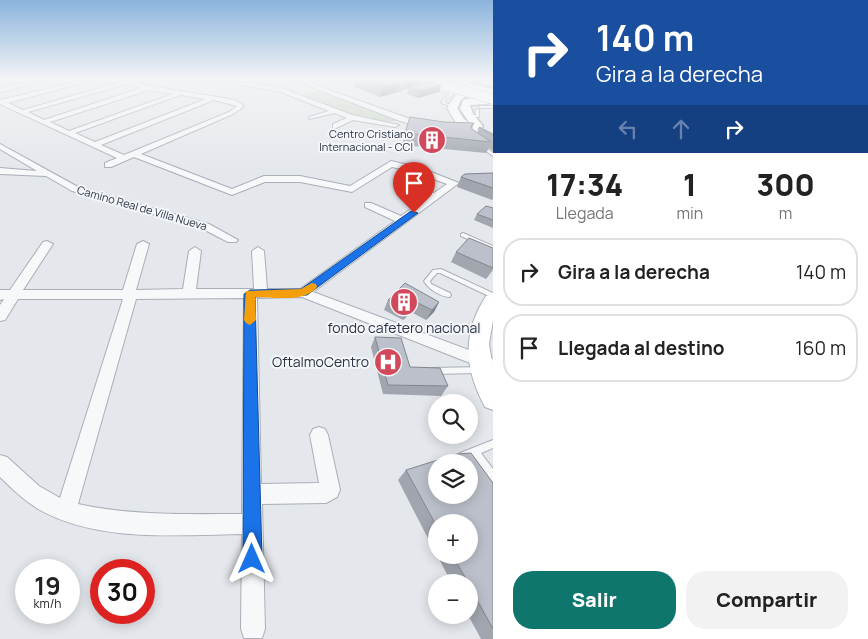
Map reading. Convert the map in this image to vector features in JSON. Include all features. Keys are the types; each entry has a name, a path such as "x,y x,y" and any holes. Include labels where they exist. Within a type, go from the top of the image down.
{"main road":[{"path":"452,109 460,121 472,133 493,144"},
{"path":"459,109 472,133"},
{"path":"472,133 483,109"},
{"path":"472,133 479,130 493,139"},
{"path":"493,301 485,312 479,327 477,344 485,366 493,399"}],"street":[{"path":"15,109 123,158"},
{"path":"22,112 33,109"},
{"path":"44,122 84,109"},
{"path":"69,133 135,109"},
{"path":"95,145 188,109"},
{"path":"108,164 239,109"},
{"path":"330,109 353,117 395,125"},
{"path":"373,109 410,123 436,127"},
{"path":"311,118 335,111"},
{"path":"336,126 353,117"},
{"name":"Camino Real de Villa Nueva","path":"0,146 75,189 199,224 232,240"},
{"path":"133,154 232,192 264,179 300,179 352,189 385,167 395,164 424,171 454,183 304,293"},
{"path":"0,171 48,174"},
{"path":"402,182 436,197"},
{"path":"368,205 403,221"},
{"path":"0,316 7,295 47,244"},
{"path":"66,511 144,244"},
{"path":"189,294 195,251"},
{"path":"253,629 252,524 255,294 258,251"},
{"path":"7,295 304,293 485,366"},
{"path":"253,494 326,493 330,490 319,435"},
{"path":"0,464 29,491 52,506 66,511 122,522 252,524"}],"lane":[{"path":"472,133 493,155"},
{"path":"463,235 493,248"},
{"path":"448,295 429,285 427,281 434,271 441,271 493,296"},
{"path":"423,371 485,366"},
{"path":"469,454 493,444"},
{"path":"475,452 493,477"}],"green space":[{"path":"332,109 367,109 397,121 381,122 342,113"}],"building":[{"path":"410,117 444,122 474,123 471,126 472,129 491,142 405,133"},
{"path":"493,173 493,188 461,177 465,174"},
{"path":"486,206 493,208 493,220 477,214"},
{"path":"469,238 493,248 493,268 456,252"},
{"path":"405,283 439,302 432,310 416,302 408,310 388,300"},
{"path":"375,337 401,338 410,367 440,368 448,386 388,385"},
{"path":"428,463 428,504 478,504 478,463 493,483 493,629 478,602 478,574 463,574 457,564 478,564 478,514 430,514 406,470"}],"slow traffic":[{"path":"250,320 250,294 304,293 312,287"}],"place":[{"name":"Centro Cristiano Internacional - CCI","path":"432,140"},
{"name":"fondo cafetero nacional","path":"404,302"},
{"name":"OftalmoCentro","path":"388,362"}],"route":[{"path":"252,559 250,294 304,293 414,213"}]}
